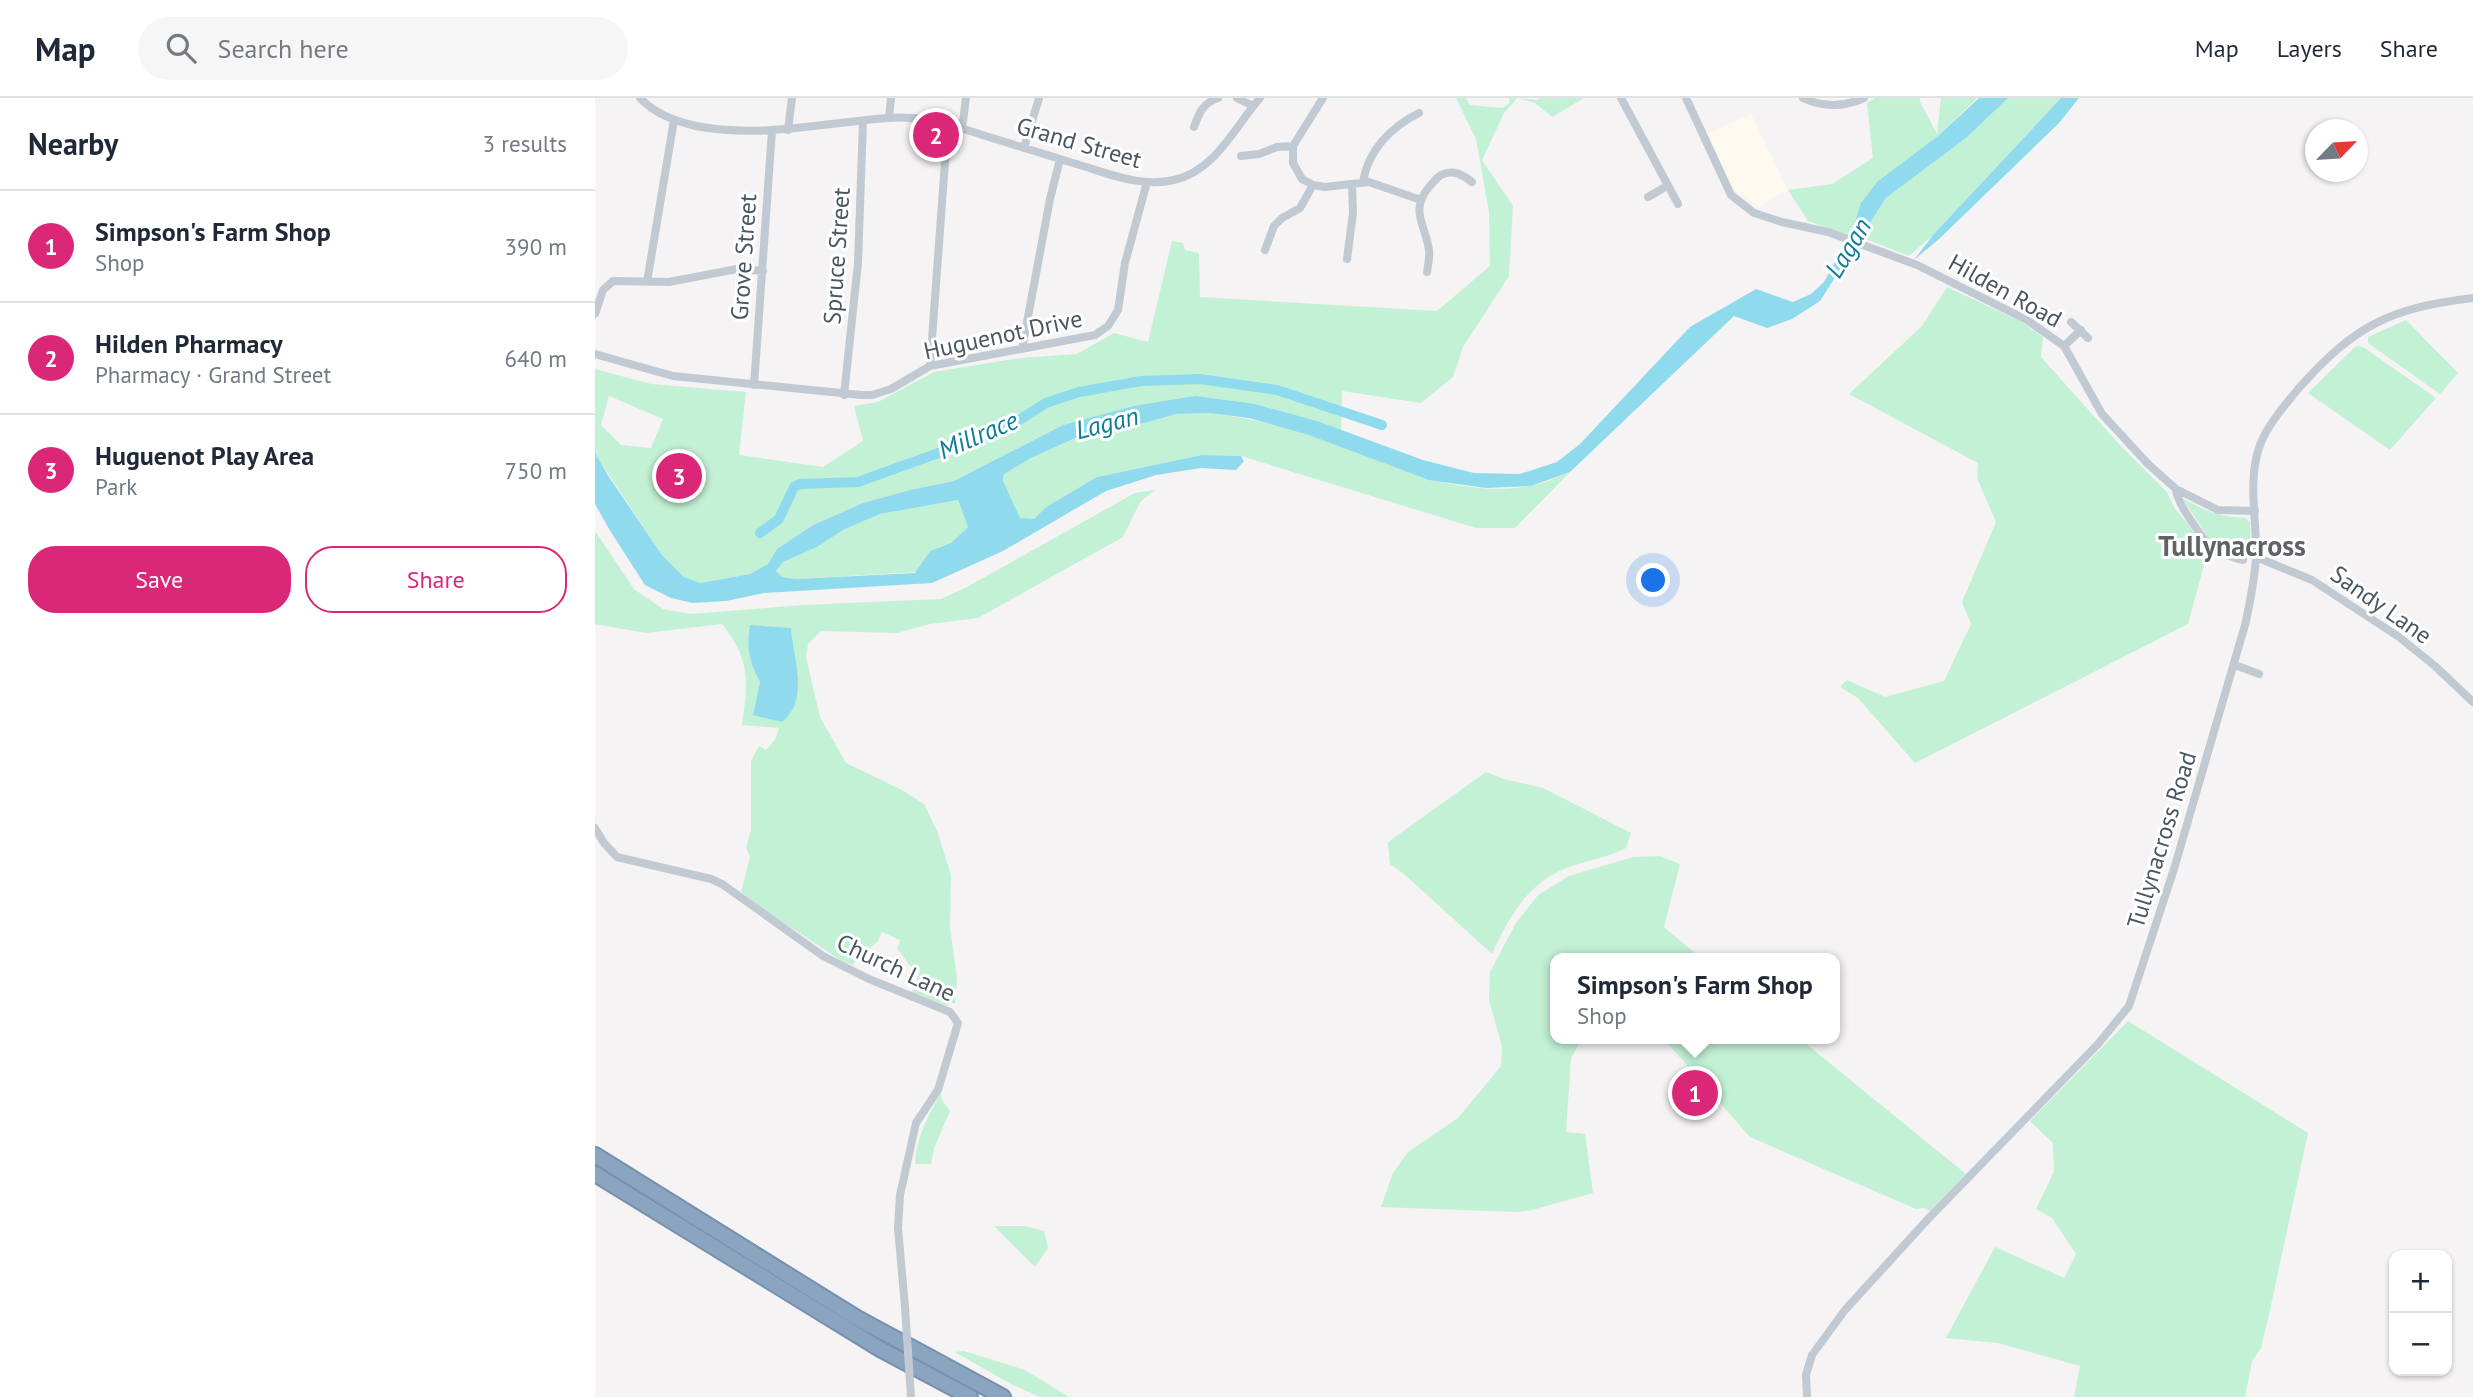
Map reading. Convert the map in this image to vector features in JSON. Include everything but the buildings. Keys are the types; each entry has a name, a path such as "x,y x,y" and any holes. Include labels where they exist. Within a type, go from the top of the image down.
{"highway":[{"path":"595,1155 857,1318 1003,1397"},
{"path":"595,1174 869,1343 970,1397"}],"street":[{"name":"Grand Street","path":"640,98 653,110 674,120 719,130 772,131 889,118 913,118 951,125 1060,159 1147,182 1173,180 1195,173 1222,147 1260,98"},
{"path":"788,130 792,98"},
{"path":"889,118 891,98"},
{"path":"962,129 965,98"},
{"path":"1024,148 1039,98"},
{"path":"1194,127 1201,109 1218,98"},
{"path":"1237,98 1253,106"},
{"path":"1323,98 1293,146 1295,169 1302,179 1313,185 1333,187 1363,182 1375,183 1420,200"},
{"path":"1621,98 1678,204"},
{"name":"Hilden Road","path":"1686,98 1731,195 1738,201 1754,212 1782,222 1828,232 1917,265 2027,320 2064,346 2102,414 2148,464 2176,489 2218,510 2255,511"},
{"path":"1803,98 1833,107 1864,98"},
{"path":"1363,182 1368,162 1379,144 1401,123 1419,113"},
{"path":"647,282 674,120"},
{"name":"Spruce Street","path":"845,394 859,263 863,121"},
{"path":"930,366 945,162 951,125"},
{"name":"Grove Street","path":"754,385 772,131"},
{"path":"1241,156 1293,146"},
{"path":"1022,349 1060,159"},
{"path":"1427,272 1430,254 1422,226 1420,200 1443,174 1456,173 1472,182"},
{"name":"Huguenot Drive","path":"595,354 673,376 845,394 882,393 930,366 1086,338 1108,326 1118,310 1125,264 1147,182"},
{"path":"1347,259 1353,214 1352,184"},
{"path":"1265,250 1274,226 1300,208 1313,185"},
{"path":"1648,197 1667,186"},
{"path":"595,314 603,289 619,281 669,282 737,269 763,271"},
{"name":"Tullynacross Road","path":"1807,1397 1806,1375 1812,1355 1845,1310 1928,1219 2098,1044 2129,1006 2174,869 2235,665 2253,590 2256,557 2254,479 2260,446 2275,418 2326,358 2353,335 2383,318 2439,302 2473,298"},
{"path":"2071,323 2088,338"},
{"path":"2064,346 2081,330"},
{"name":"Hilden Road","path":"2176,489 2175,494 2181,504 2213,549 2243,560"},
{"name":"Sandy Lane","path":"2256,557 2312,580 2399,637 2473,702"},
{"path":"2235,665 2259,674"},
{"name":"Church Lane","path":"595,828 617,857 711,879 722,884 823,956 955,1016 958,1023 938,1090 916,1123 898,1206 898,1240 912,1397"}],"shaded area":[{"path":"1751,114 1788,190 1758,207 1733,189 1707,134"}],"green space":[{"path":"1456,98 1466,98 1470,105 1503,108 1510,102 1509,98 1517,98 1504,113 1482,160 1513,206 1509,276 1463,347 1453,377 1421,403 1342,391 1341,432 1317,421 1255,404 1063,425 954,481 863,503 813,525 777,549 768,564 750,574 700,583 684,577 662,555 595,454 595,369 651,384 746,392 739,455 823,467 863,441 854,406 878,402 934,372 1020,358 1077,354 1114,333 1148,342 1172,241 1183,243 1185,250 1199,253 1200,297 1437,311 1490,266 1489,212 1476,139","holes":["609,396 663,419 651,448 621,445 601,425"]},
{"path":"1518,98 1584,98 1552,117 1535,103"},
{"path":"1875,98 1920,98 1937,134 1941,98 1977,98 1938,136 1849,236 1808,221 1788,190 1832,184 1873,158 1867,103"},
{"path":"2008,98 2061,98 1933,235 1909,256 1861,237 1886,198 1966,138"},
{"path":"1947,287 2020,321 2043,337 2041,357 2118,443 2167,492 2174,507 2208,550 2188,624 1915,763 1858,698 1840,687 1847,680 1885,697 1944,681 1971,624 1962,602 1996,522 1977,478 1978,463 1849,394 1922,326"},
{"path":"2406,320 2458,373 2440,394 2368,343 2368,337"},
{"path":"2356,346 2363,347 2436,398 2390,450 2308,393"},
{"path":"1209,413 1296,430 1416,474 1471,487 1500,489 1529,486 1570,472 1515,528 1476,528 1241,456 1202,455 1097,477 1046,507 1034,519 1020,519 1006,492 1004,474 1073,439 1176,414"},
{"path":"1155,490 1140,502 1123,537 978,618 930,624 897,633 821,631 808,644 806,657 820,717 846,763 902,790 924,804 937,831 951,875 950,927 957,978 955,1003 945,1005 912,993 920,971 912,968 897,949 900,940 882,932 878,941 852,965 842,961 741,892 750,857 746,848 751,830 751,761 759,746 766,750 775,740 779,728 742,725 746,683 743,661 722,624 646,633 595,624 595,531 634,589 663,609 691,614 803,605 941,599 1135,493","holes":["750,626 791,628 792,641 753,715 760,682 749,655"]},
{"path":"2182,498 2213,512 2246,518 2250,522 2251,559 2219,547 2211,541"},
{"path":"958,500 968,527 951,543 930,551 916,572 797,579 781,577 776,571 783,562 880,514"},
{"path":"1486,772 1543,788 1631,833 1626,848 1564,869 1539,884 1520,904 1492,954 1390,864 1388,842"},
{"path":"1659,856 1680,864 1664,927 1695,953 1550,953 1550,1044 1579,1044 1571,1058 1566,1132 1585,1134 1593,1193 1517,1212 1381,1207 1393,1173 1408,1152 1458,1118 1501,1066 1502,1046 1489,1000 1490,972 1516,923 1538,895 1569,876 1633,857"},
{"path":"2128,1021 2308,1133 2268,1319 2261,1348 2252,1361 2245,1397 2074,1397 2080,1366 1998,1343 1946,1338 1995,1247 2064,1278 2076,1254 2052,1218 2036,1209 2054,1172 2053,1143 2030,1121"},
{"path":"1668,1044 1806,1044 1966,1174 1930,1211 1916,1209 1750,1137"},
{"path":"941,1093 942,1100 950,1111 934,1148 931,1164 915,1164 920,1136"},
{"path":"994,1226 1025,1226 1044,1231 1048,1248 1035,1267"},
{"path":"964,1351 1025,1370 1069,1397 1040,1397 1009,1383 955,1352"}],"water":[{"name":"Lagan","path":"1979,98 2008,98 1966,138 1886,198 1820,301 1792,319 1767,328 1734,316 1570,472 1531,486 1486,488 1429,480 1309,435 1249,418 1209,413 1176,414 1073,439 1004,474 1003,481 1020,518 1034,519 1046,507 1097,477 1202,455 1241,456 1244,461 1236,470 1201,468 1156,475 1106,491 1003,551 932,583 764,593 726,601 693,603 671,598 645,585 595,504 595,453 662,555 684,577 700,583 750,574 768,564 777,549 813,525 863,503 954,481 1063,425 1134,406 1195,396 1255,404 1317,421 1423,460 1474,473 1520,474 1557,462 1580,444 1690,327 1756,289 1793,302 1811,294 1824,282 1853,229 1861,203 1877,182 1938,136","holes":["958,500 968,527 951,543 930,551 915,573 797,579 782,577 776,571 783,562 880,514"]},
{"path":"2061,98 2079,98 2059,123 1914,260 1933,235"},
{"path":"750,625 791,628 798,690 791,713 782,722 753,715 760,682 749,655"}],"waterway":[{"name":"Millrace","path":"760,533 779,519 794,487 800,484 858,482 1005,429 1046,403 1079,392 1141,381 1200,379 1277,390 1382,425"}],"place":[{"name":"Hilden Pharmacy","path":"936,135"},
{"name":"Huguenot Play Area","path":"679,476"},
{"name":"Simpson's Farm Shop","path":"1695,1093"}],"district":[{"name":"Tullynacross","path":"2232,546"}]}
